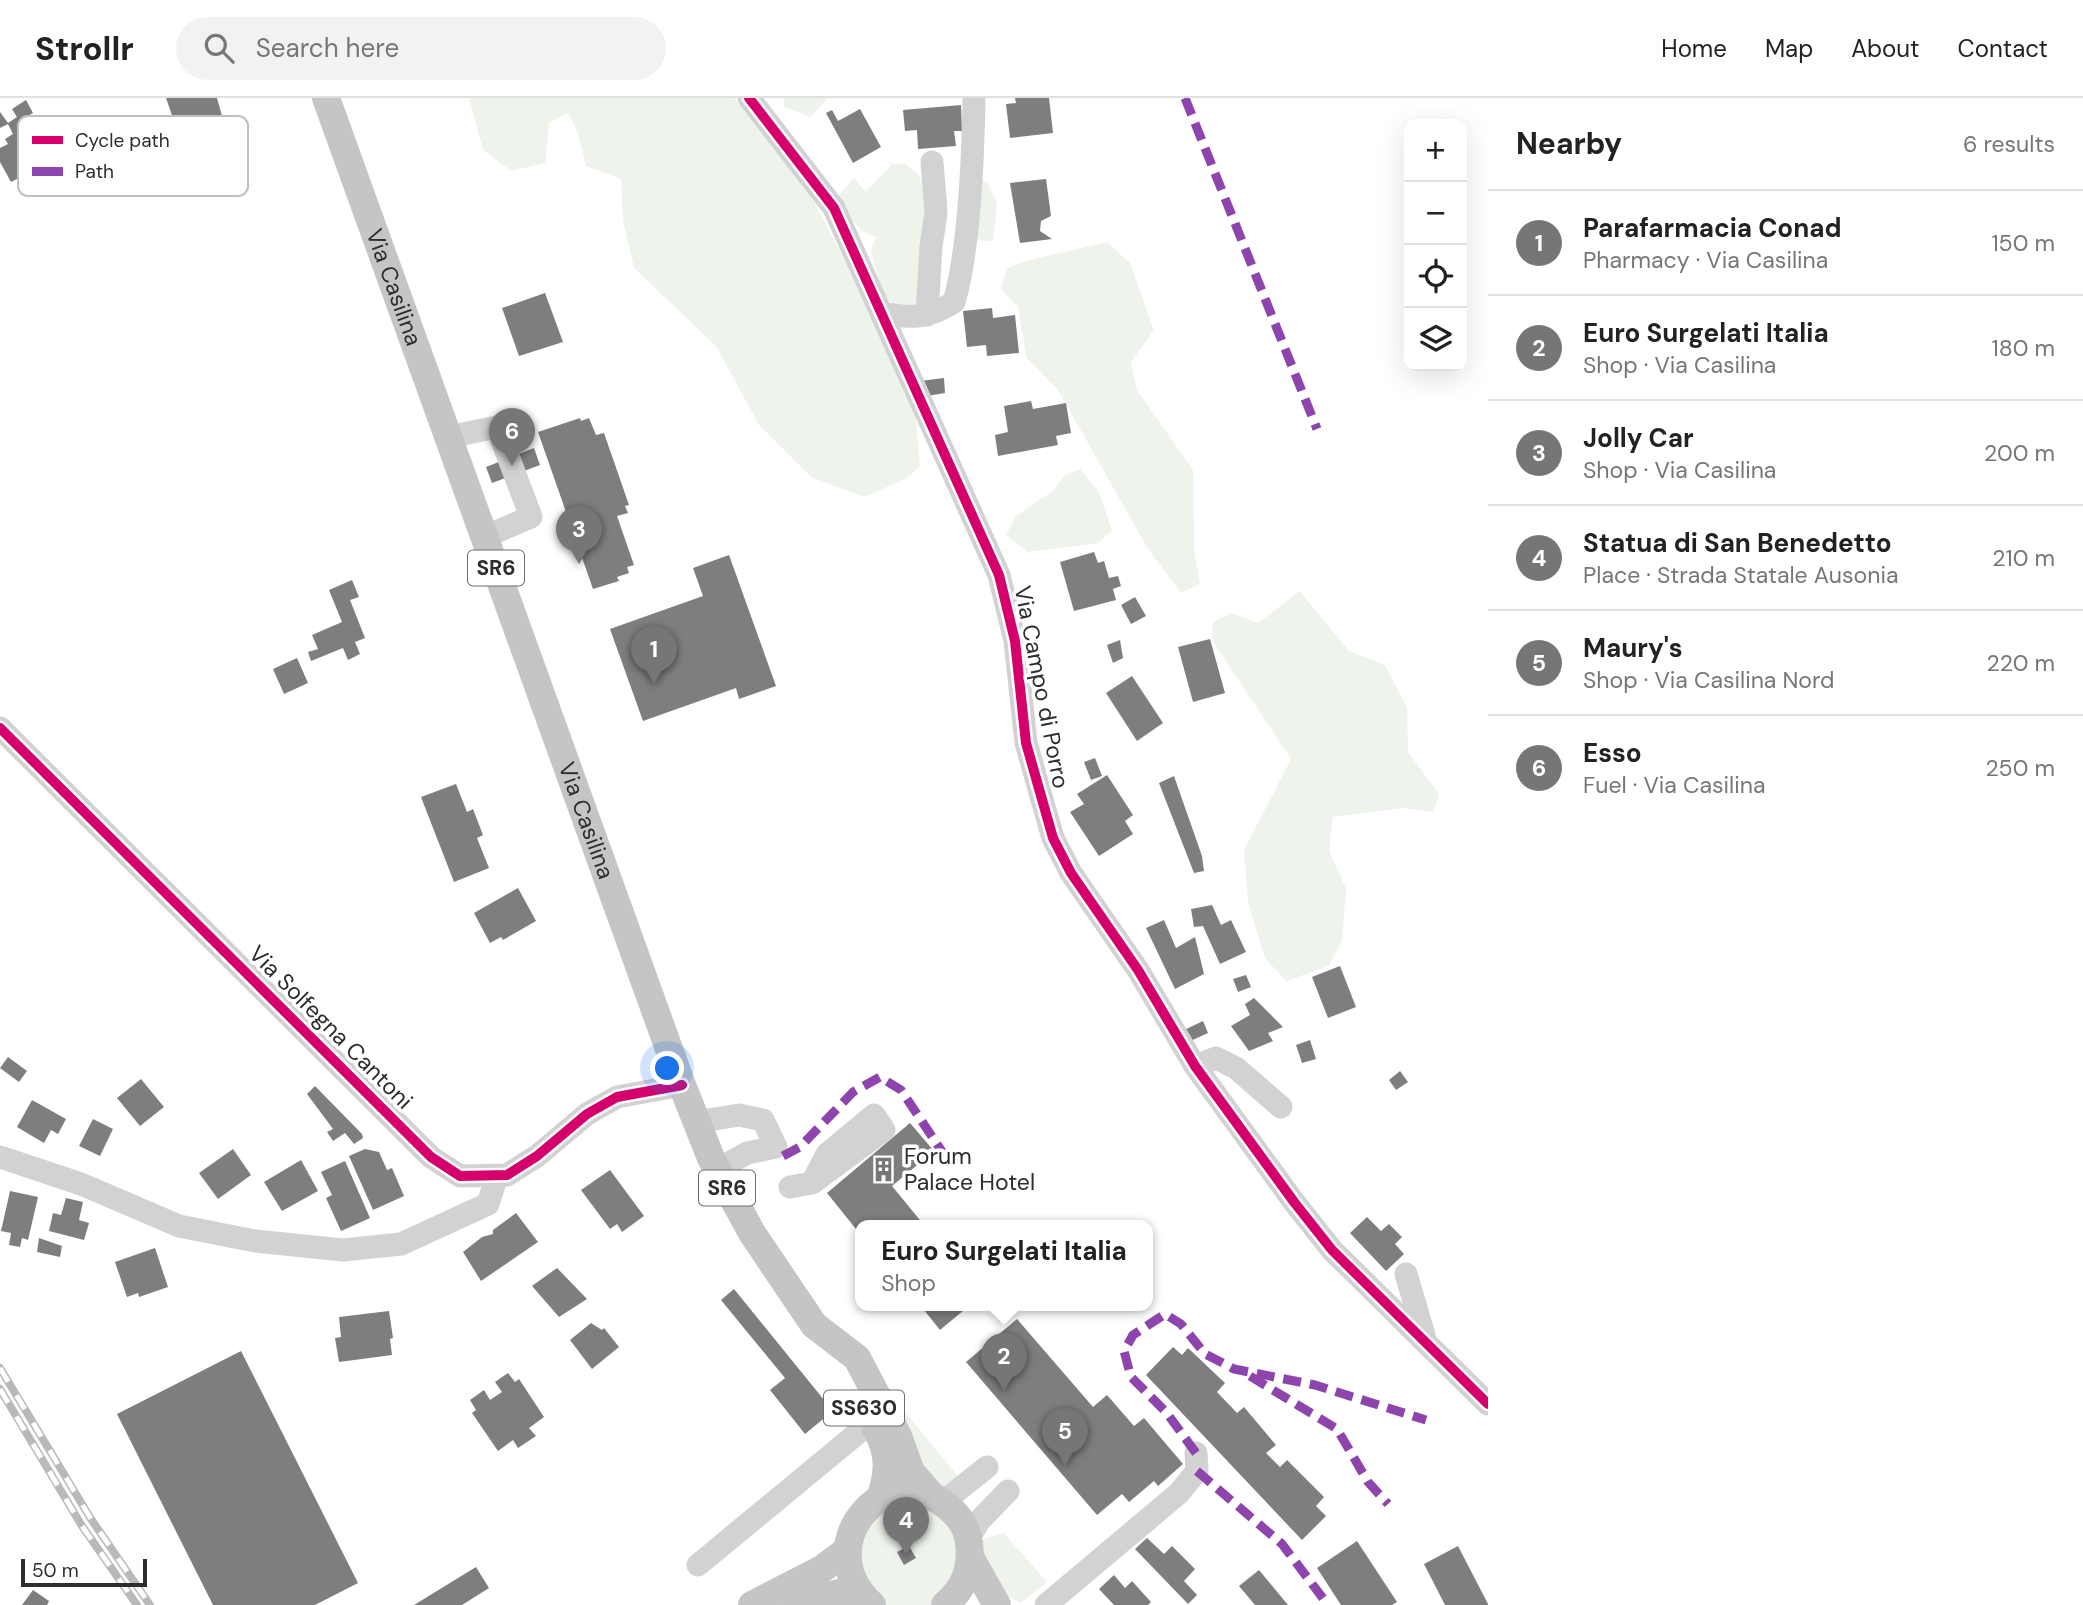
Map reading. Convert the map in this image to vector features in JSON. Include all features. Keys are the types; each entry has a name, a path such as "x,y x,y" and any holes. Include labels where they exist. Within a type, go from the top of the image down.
{"main road":[{"name":"Via Casilina","path":"326,98 682,1085 717,1170 752,1233 814,1325 857,1358 898,1436 911,1472 963,1524 970,1548 997,1605"},
{"name":"SS630","path":"814,1325 885,1445 888,1467 880,1499"},
{"path":"871,1605 857,1590 848,1571 846,1551 856,1520 880,1499 906,1493 938,1499"},
{"path":"946,1605 967,1578 970,1548"},
{"path":"752,1605 822,1569 846,1551"},
{"path":"797,1605 839,1593 871,1605"}],"street":[{"name":"Via Campo di Porro","path":"749,98 834,208 999,575 1015,641 1026,743 1053,838 1071,873 1138,970 1195,1066 1332,1250 1488,1404"},
{"path":"882,313 914,318 954,302 959,285 973,138 974,98"},
{"path":"927,315 930,246 936,212 932,162"},
{"path":"448,436 497,427 531,517 484,537"},
{"name":"Via Solfegna Cantoni","path":"3,737 431,1157 460,1177 507,1175 537,1156 587,1114 617,1097 682,1085"},
{"path":"1195,1066 1216,1058 1281,1107"},
{"path":"696,1122 739,1115 763,1120 776,1147 747,1153 717,1170"},
{"path":"0,1157 81,1184 179,1226 256,1241 343,1250 401,1244 488,1204 497,1176"},
{"path":"1406,1274 1414,1310 1427,1343"},
{"path":"698,1565 871,1422"},
{"path":"1046,1605 1179,1493 1197,1471 1196,1453"},
{"path":"938,1499 987,1467"},
{"path":"970,1548 979,1521 1008,1491"}],"shaded area":[{"path":"469,98 734,98 811,196 844,259 914,402 920,466 907,478 864,497 811,477 759,425 716,346 634,268 623,220 621,179 586,166 578,133 568,113 549,123 545,163 511,171 483,150"},
{"path":"784,98 828,98 810,117 783,106"},
{"path":"892,164 905,164 919,175 928,194 941,186 947,199 946,234 936,249 928,303 899,308 883,296 871,250 876,237 861,231 837,198 854,178 866,192"},
{"path":"975,177 987,182 997,203 993,241 970,240"},
{"path":"1107,242 1130,263 1154,330 1131,362 1137,390 1193,470 1194,550 1200,584 1181,593 1148,549 1058,390 1026,357 1018,307 1001,289 1007,268"},
{"path":"1080,469 1099,492 1112,531 1098,543 1028,552 1006,535 1016,516 1054,490 1065,475"},
{"path":"1300,591 1349,651 1385,665 1407,708 1408,752 1439,794 1433,812 1402,808 1333,817 1329,851 1346,888 1342,940 1329,966 1286,981 1265,958 1248,902 1244,850 1291,759 1212,640 1213,622 1231,613 1258,623"},
{"path":"866,1365 962,1481 953,1489 932,1487"},
{"path":"897,1503 930,1508 957,1534 960,1572 932,1605 881,1605 859,1583 858,1533"},
{"path":"1004,1533 1047,1582 1021,1603 1001,1593 977,1546 986,1538"}],"building":[{"path":"166,98 217,98 222,116 172,116"},
{"path":"1015,98 1049,98 1053,133 1010,138 1006,104 1016,103"},
{"path":"26,100 33,113 18,116 18,178 11,182 0,162 0,148 8,144 5,139 13,134 8,124 0,128 0,112 8,123 17,117 12,109"},
{"path":"961,105 962,131 954,131 956,146 918,149 917,130 905,131 903,110"},
{"path":"860,109 881,147 853,163 826,113 832,110 838,121"},
{"path":"1046,179 1051,216 1041,221 1040,231 1052,239 1020,243 1010,183"},
{"path":"545,293 563,342 519,356 502,308"},
{"path":"992,308 993,318 1015,315 1019,353 987,356 986,345 967,347 963,311"},
{"path":"944,378 945,393 927,396 920,381"},
{"path":"1031,401 1033,409 1066,403 1071,433 1056,436 1058,445 998,456 995,435 1008,432 1004,406"},
{"path":"580,418 581,421 589,418 596,435 604,433 629,505 625,506 628,513 617,516 634,565 627,567 629,573 617,577 619,581 593,589 538,432"},
{"path":"534,448 540,465 492,483 486,467"},
{"path":"1094,552 1098,563 1104,561 1109,578 1118,576 1121,586 1113,589 1116,600 1074,611 1060,562"},
{"path":"729,555 776,686 739,699 736,688 643,721 610,629 703,596 693,568"},
{"path":"352,580 359,597 350,600 365,638 355,642 360,654 348,660 343,648 311,661 308,652 318,649 312,635 342,622 329,590"},
{"path":"1135,597 1146,616 1131,624 1121,605"},
{"path":"1210,639 1225,693 1193,702 1178,647"},
{"path":"1120,640 1123,658 1113,663 1107,645"},
{"path":"297,658 308,683 284,694 273,669"},
{"path":"1132,676 1163,723 1137,741 1106,693"},
{"path":"1095,758 1102,776 1091,780 1084,762"},
{"path":"1107,775 1133,815 1125,821 1133,834 1099,856 1070,812 1084,804 1077,794"},
{"path":"1174,776 1202,856 1204,871 1194,873 1159,783"},
{"path":"456,784 467,812 473,809 483,835 477,838 489,868 454,882 421,797"},
{"path":"518,888 536,921 503,940 501,937 490,943 474,913"},
{"path":"1212,905 1221,925 1231,920 1246,952 1220,964 1203,926 1194,927 1191,909"},
{"path":"1164,920 1176,948 1195,937 1204,974 1175,989 1146,928"},
{"path":"1340,966 1356,1007 1328,1018 1312,977"},
{"path":"1246,975 1251,987 1238,992 1233,979"},
{"path":"1254,998 1283,1027 1268,1033 1273,1041 1249,1051 1231,1026 1250,1015 1245,1004"},
{"path":"1203,1021 1208,1033 1186,1043 1180,1032"},
{"path":"1310,1040 1316,1059 1302,1063 1296,1045"},
{"path":"8,1057 27,1071 19,1082 0,1068"},
{"path":"1400,1071 1408,1082 1396,1090 1389,1080"},
{"path":"141,1079 164,1107 140,1126 117,1098"},
{"path":"315,1086 363,1138 354,1144 345,1133 333,1141 327,1132 333,1129 307,1094"},
{"path":"32,1100 66,1119 58,1134 51,1130 44,1143 17,1127"},
{"path":"93,1119 113,1129 100,1156 79,1146"},
{"name":"Forum Palace Hotel","path":"910,1123 934,1151 892,1186 920,1220 855,1220 855,1228 827,1193"},
{"path":"233,1149 251,1175 218,1199 199,1173"},
{"path":"365,1149 379,1152 387,1170 392,1168 404,1196 373,1210 349,1156"},
{"path":"301,1160 318,1191 282,1211 264,1182"},
{"path":"345,1161 370,1218 341,1231 326,1198 332,1195 321,1172"},
{"path":"610,1170 644,1216 622,1232 617,1224 610,1229 581,1190"},
{"path":"10,1191 38,1197 28,1240 22,1238 20,1247 9,1245 11,1233 1,1231"},
{"path":"66,1198 83,1202 79,1220 89,1223 84,1240 49,1231 53,1213 61,1215"},
{"path":"516,1213 538,1242 481,1281 463,1252 482,1237 493,1234 493,1230"},
{"path":"1367,1217 1381,1231 1389,1224 1402,1237 1395,1244 1404,1254 1386,1271 1350,1233"},
{"path":"39,1238 62,1246 60,1257 37,1252"},
{"path":"155,1248 168,1287 139,1297 138,1293 127,1297 115,1262"},
{"path":"557,1268 587,1299 559,1317 532,1286"},
{"path":"734,1289 833,1411 805,1434 770,1390 785,1378 721,1300"},
{"path":"389,1311 393,1338 390,1339 392,1355 339,1362 335,1338 341,1337 339,1317"},
{"path":"925,1311 963,1311 940,1330"},
{"path":"1017,1319 1093,1407 1107,1395 1134,1426 1144,1418 1183,1464 1158,1486 1154,1481 1129,1502 1122,1494 1097,1515 966,1362"},
{"path":"591,1323 602,1330 604,1328 619,1347 592,1369 570,1340"},
{"path":"1173,1347 1182,1355 1188,1348 1225,1383 1217,1392 1237,1413 1244,1407 1276,1445 1266,1453 1280,1467 1287,1460 1324,1497 1316,1506 1326,1516 1302,1540 1146,1375"},
{"path":"241,1351 358,1583 315,1605 213,1605 117,1414"},
{"path":"508,1373 515,1382 519,1379 544,1417 529,1428 536,1436 518,1448 513,1440 498,1451 472,1413 476,1410 470,1400 484,1390 490,1400 502,1392 495,1382"},
{"path":"1147,1538 1164,1554 1172,1546 1195,1569 1184,1581 1197,1595 1188,1604 1135,1549"},
{"path":"1357,1541 1397,1602 1392,1605 1341,1605 1317,1568"},
{"path":"909,1546 916,1558 904,1565 897,1552"},
{"path":"1458,1546 1488,1605 1445,1605 1424,1564"},
{"path":"476,1567 489,1588 462,1605 414,1605"},
{"path":"1259,1570 1288,1605 1255,1605 1239,1586"},
{"path":"1114,1575 1125,1588 1132,1581 1151,1602 1148,1605 1114,1605 1099,1589"},
{"path":"33,1590 49,1601 47,1605 22,1605"}],"railway":[{"path":"0,1368 91,1519 150,1605"},
{"path":"0,1389 82,1526 137,1605"}],"marked path":[{"path":"1185,98 1317,429"},
{"path":"783,1156 800,1147 853,1092 880,1077 901,1090 945,1156"},
{"path":"1196,1453 1166,1412 1131,1377 1124,1351 1133,1335 1165,1314 1181,1324 1205,1354 1234,1369 1315,1385 1426,1420"},
{"path":"1250,1376 1337,1429 1368,1482 1388,1504"},
{"path":"1197,1471 1282,1544 1328,1605"}],"cycle path":[{"path":"749,98 834,208 999,575 1015,641 1026,743 1053,838 1071,873 1138,970 1195,1066 1294,1202 1332,1250 1488,1404"},
{"path":"0,728 431,1157 460,1176 507,1175 537,1156 587,1114 617,1097 682,1085"}],"place":[{"name":"Esso","path":"512,466"},
{"name":"Jolly Car","path":"579,564"},
{"name":"Parafarmacia Conad","path":"654,684"},
{"name":"Forum Palace Hotel","path":"884,1169"},
{"name":"Euro Surgelati Italia","path":"1004,1391"},
{"name":"Maury's","path":"1065,1466"},
{"name":"Statua di San Benedetto","path":"906,1555"}]}
